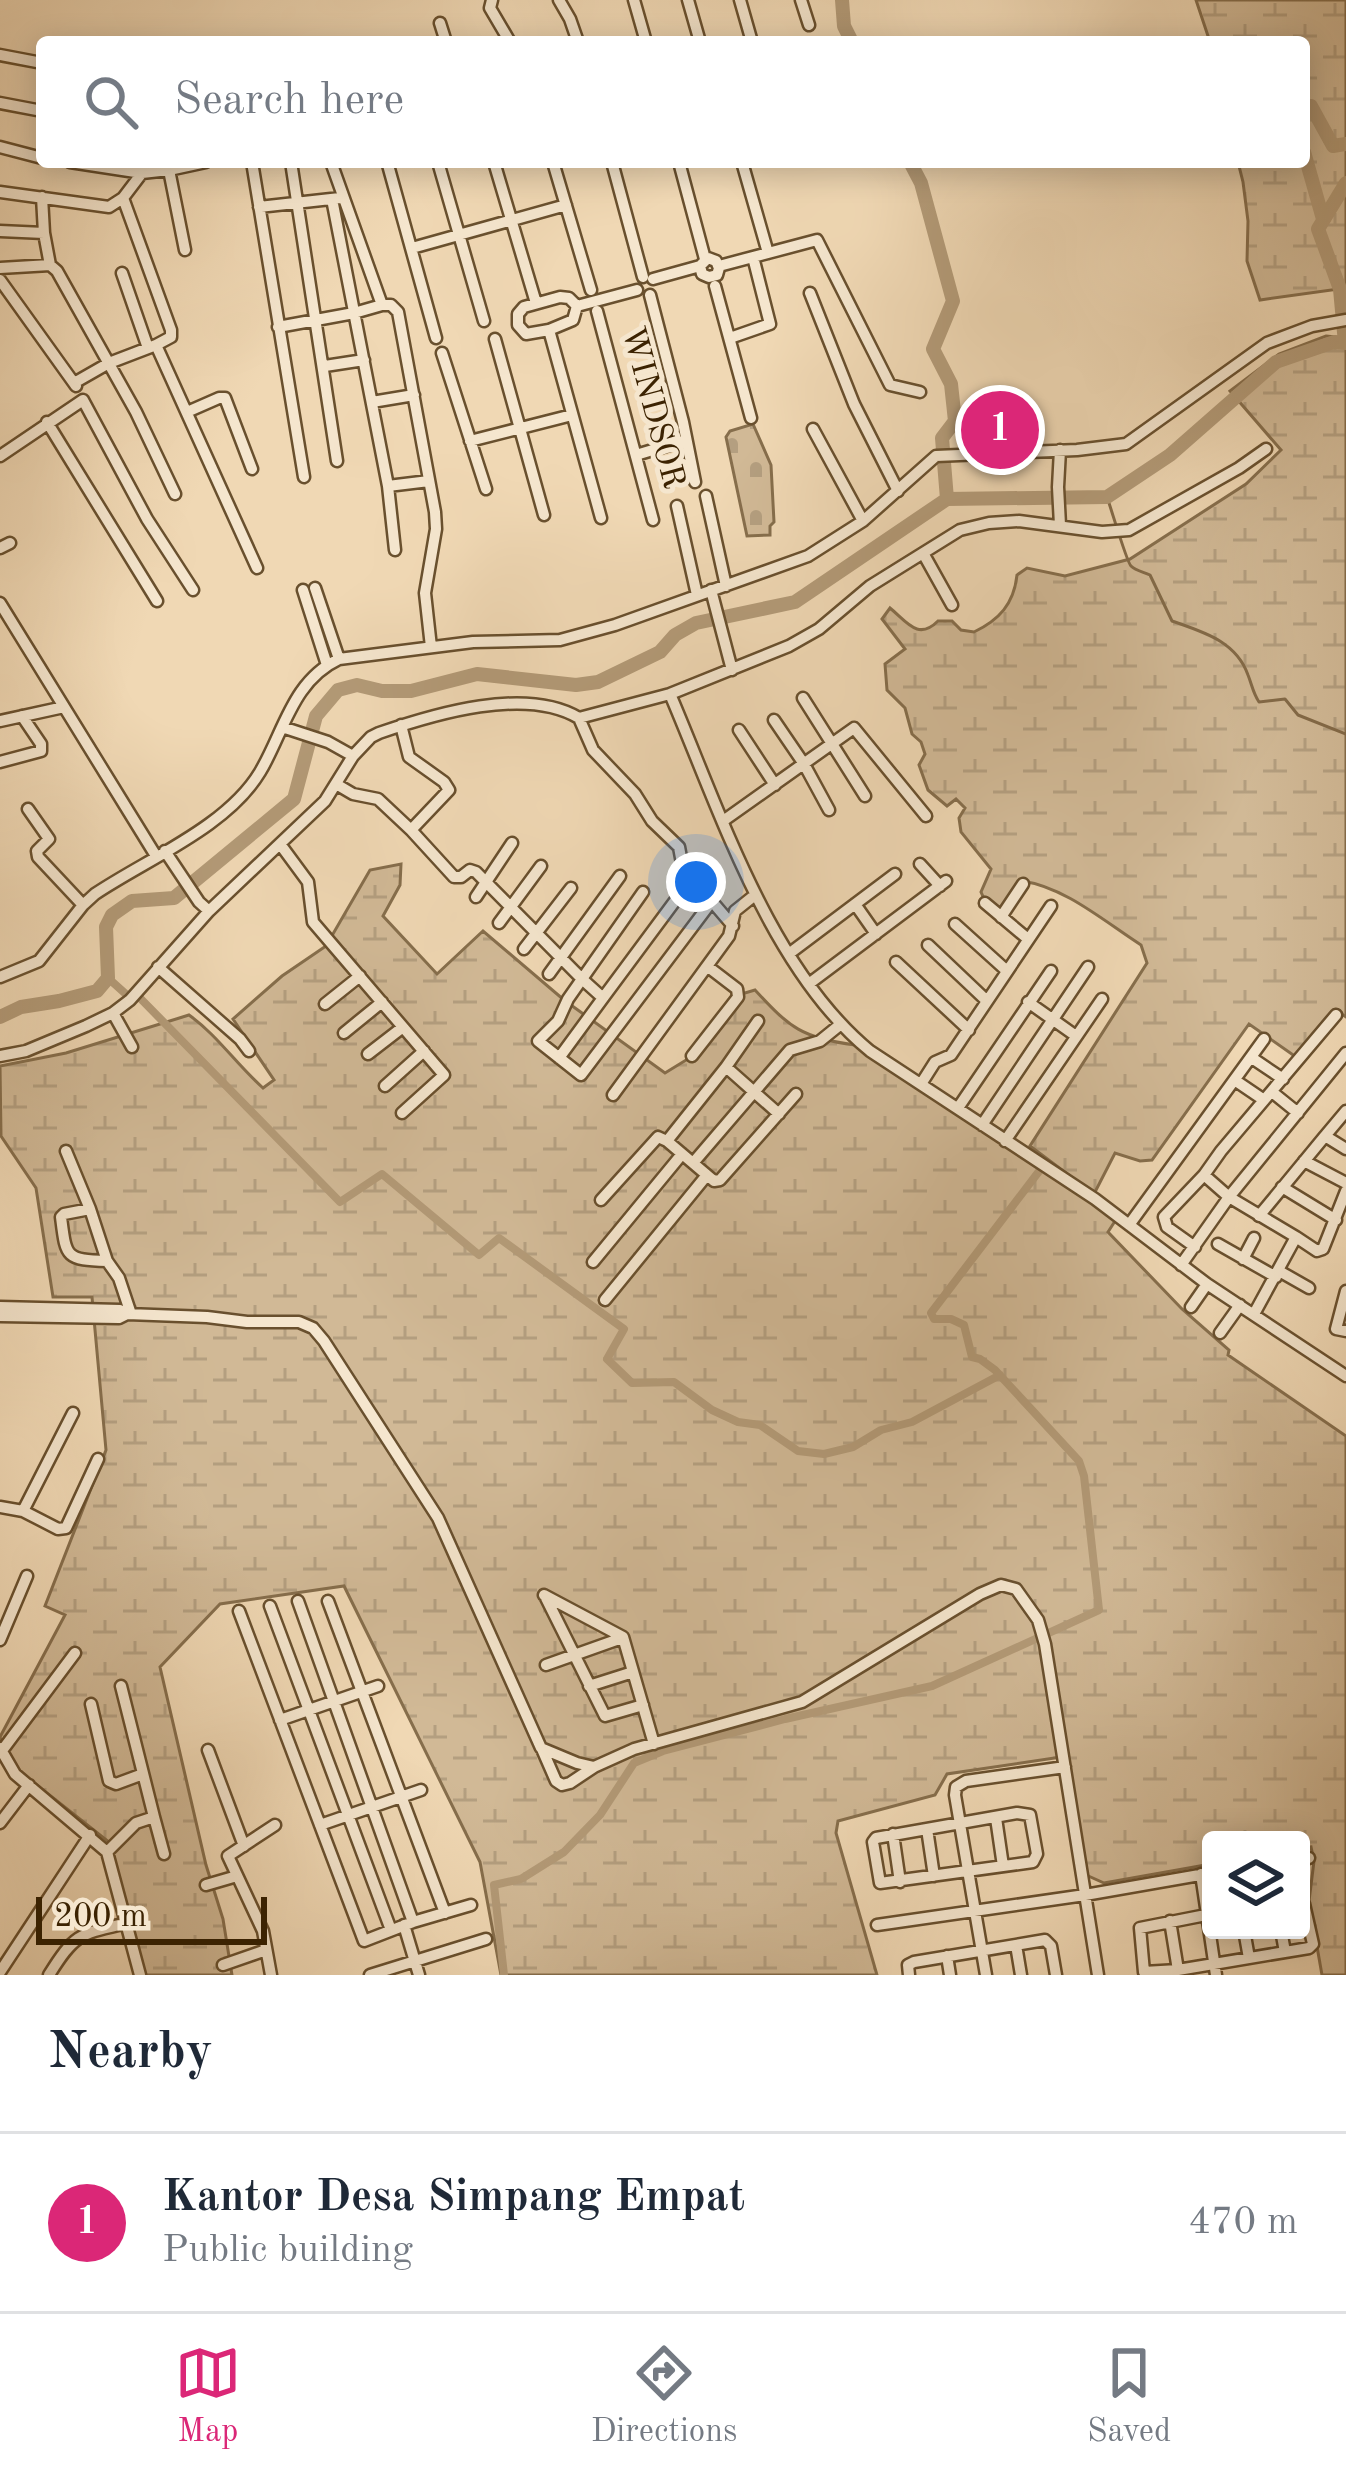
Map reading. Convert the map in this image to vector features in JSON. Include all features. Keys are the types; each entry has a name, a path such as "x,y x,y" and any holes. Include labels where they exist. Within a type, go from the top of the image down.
{"street":[{"path":"492,0 490,8 506,36"},
{"path":"559,0 576,36"},
{"path":"634,0 644,36"},
{"path":"688,0 698,36"},
{"path":"740,0 750,36"},
{"path":"801,0 809,25"},
{"path":"440,22 444,36"},
{"path":"0,55 36,62"},
{"path":"0,103 36,110"},
{"path":"0,147 36,156"},
{"path":"109,168 142,173 167,168"},
{"path":"172,168 185,250"},
{"path":"253,168 304,477"},
{"path":"292,168 338,461"},
{"path":"332,168 395,550"},
{"path":"389,168 436,338"},
{"path":"440,168 484,321"},
{"path":"496,168 536,303"},
{"path":"555,168 591,290"},
{"path":"614,168 648,285 695,482"},
{"path":"680,168 702,266"},
{"path":"744,168 768,254"},
{"path":"0,192 109,207 123,198 142,173"},
{"path":"42,196 50,265 109,363 175,494"},
{"path":"74,383 170,338 123,198"},
{"path":"260,207 339,198"},
{"path":"339,198 382,305"},
{"path":"412,248 566,206"},
{"path":"0,230 44,233"},
{"path":"577,306 714,259 719,266 818,240 890,385 920,392"},
{"path":"730,338 770,324 753,257"},
{"path":"0,268 50,265"},
{"path":"122,273 257,568"},
{"path":"0,280 74,383 147,519 193,590"},
{"path":"715,286 752,418"},
{"path":"810,293 854,404 898,491"},
{"path":"565,297 577,306 573,320 533,335 520,329 517,320 521,310 536,303 565,297"},
{"path":"278,327 382,305 391,305 398,312 436,530 425,577 431,646"},
{"name":"WINDSOR","path":"597,311 653,520"},
{"path":"0,977 39,961 83,905 200,830 247,790 305,684 333,662 431,646 560,640 615,626 808,556 863,521 944,454 1126,444 1267,343 1312,326 1346,320"},
{"path":"549,330 601,518"},
{"path":"495,339 544,515"},
{"path":"442,353 486,489"},
{"path":"325,366 364,360"},
{"path":"372,402 414,394"},
{"path":"187,412 225,398 253,469"},
{"path":"1,454 82,400"},
{"path":"470,442 572,415"},
{"path":"47,422 157,601"},
{"path":"813,429 863,521"},
{"path":"636,455 686,440"},
{"path":"579,718 670,694 812,634 870,586 947,537 977,525 1019,521 1119,531 1135,527 1266,449"},
{"path":"1060,450 1060,525"},
{"path":"388,486 429,481"},
{"path":"706,496 726,586"},
{"path":"677,506 732,670"},
{"path":"923,553 952,605"},
{"path":"309,589 333,662"},
{"path":"0,603 160,853 204,906"},
{"path":"670,694 755,896 841,1024 870,1051 1095,1199 1207,1284 1346,1376"},
{"path":"803,698 865,796"},
{"path":"0,1056 26,1051 112,1013 134,996 204,906 325,801 370,737 432,717 515,703 558,707 579,718 593,751 679,847 692,878 712,902 735,916"},
{"path":"0,721 64,707"},
{"path":"0,762 43,749 22,716"},
{"path":"774,720 829,810"},
{"path":"401,725 409,757 445,782 449,790 411,830"},
{"path":"282,727 353,756"},
{"path":"723,821 856,729 926,816"},
{"path":"739,730 775,785"},
{"path":"336,784 358,796 378,799 454,877 472,870 487,882 603,998"},
{"path":"28,809 49,839 37,851 38,857 83,905"},
{"path":"476,897 512,843"},
{"path":"280,844 308,883 313,922 444,1075 402,1113"},
{"path":"810,983 943,884 920,864"},
{"path":"499,923 541,866"},
{"path":"790,953 895,874"},
{"path":"549,974 620,876"},
{"path":"559,1058 692,878"},
{"path":"1001,917 1023,884"},
{"path":"524,949 571,888"},
{"path":"643,892 568,999 558,1021 540,1036 539,1042 579,1074 712,902"},
{"path":"613,1094 707,966 735,916 755,896"},
{"path":"985,903 1028,940"},
{"path":"855,904 876,934"},
{"path":"921,1084 935,1062 950,1057 1051,906"},
{"path":"955,924 1007,971"},
{"path":"928,945 988,1001"},
{"path":"326,964 340,953"},
{"path":"896,962 969,1030"},
{"path":"692,1056 738,997 737,989 707,966"},
{"path":"982,1125 1088,967"},
{"path":"158,968 249,1051"},
{"path":"958,1108 1051,970"},
{"path":"325,1004 360,976"},
{"path":"1006,1141 1102,999"},
{"path":"344,1034 382,1002"},
{"path":"1028,1002 1076,1036"},
{"path":"112,1013 133,1047"},
{"path":"1195,1247 1163,1220 1336,1015"},
{"path":"667,1142 758,1021"},
{"path":"693,1163 790,1050 820,1041 841,1024"},
{"path":"368,1054 404,1027"},
{"path":"1129,1225 1264,1039"},
{"path":"385,1086 424,1051"},
{"path":"1181,1265 1229,1197 1346,1053"},
{"path":"1252,1058 1283,1079"},
{"path":"726,1067 779,1114"},
{"path":"1236,1081 1298,1113"},
{"path":"601,1200 658,1137 714,1181 722,1179 796,1094"},
{"path":"1219,1105 1244,1122"},
{"path":"1259,1216 1346,1111"},
{"path":"1325,1136 1346,1148"},
{"path":"66,1150 129,1314"},
{"path":"592,1262 682,1154"},
{"path":"1204,1175 1229,1197 1320,1251 1346,1187 1304,1161"},
{"path":"605,1300 706,1175"},
{"path":"1282,1187 1336,1220"},
{"path":"90,1209 61,1217 66,1252 72,1258 107,1261"},
{"path":"1243,1259 1254,1238"},
{"path":"1254,1314 1296,1238"},
{"path":"1218,1244 1309,1288"},
{"path":"1191,1306 1207,1284"},
{"path":"1346,1292 1336,1329 1346,1331"},
{"path":"1220,1333 1240,1305"},
{"path":"0,1311 120,1310 299,1322 317,1332 439,1518 556,1781 562,1785 625,1752 802,1702 963,1603 1006,1585 1022,1595 1042,1630 1098,1975"},
{"path":"23,1511 74,1413"},
{"path":"0,1507 23,1511 58,1529 67,1528 98,1459"},
{"path":"0,1640 27,1576"},
{"path":"643,1705 604,1716 544,1594 623,1637 643,1705 654,1744"},
{"path":"298,1601 409,1924 419,1975"},
{"path":"328,1601 445,1912"},
{"path":"270,1606 391,1930"},
{"path":"239,1610 364,1941 471,1905"},
{"path":"546,1665 623,1637"},
{"path":"75,1653 1,1750 15,1774 106,1852 140,1975"},
{"path":"590,1686 633,1672"},
{"path":"121,1686 164,1854"},
{"path":"280,1720 377,1686"},
{"path":"91,1704 109,1781 116,1784 143,1774"},
{"path":"542,1748 594,1767"},
{"path":"208,1750 244,1846"},
{"path":"986,1975 960,1823 958,1784 1065,1767"},
{"path":"0,1823 29,1785"},
{"path":"320,1825 421,1790"},
{"path":"1029,1814 1037,1854 1034,1862 880,1883 876,1838 995,1817 1029,1814"},
{"path":"106,1852 136,1823 154,1816"},
{"path":"995,1817 1003,1866"},
{"path":"271,1973 263,1931 228,1856 275,1825"},
{"path":"927,1829 934,1876"},
{"path":"893,1834 900,1882"},
{"path":"0,1972 90,1835"},
{"path":"877,1925 1202,1875"},
{"path":"206,1885 238,1876"},
{"path":"1202,1915 1143,1927 1138,1932 1144,1972 1215,1969 1312,1947 1310,1936"},
{"path":"1171,1922 1178,1970"},
{"path":"49,1975 79,1936 127,1923"},
{"path":"370,1975 486,1939"},
{"path":"1212,1939 1215,1969"},
{"path":"1246,1939 1249,1958"},
{"path":"1283,1939 1285,1952"},
{"path":"909,1975 910,1964 1048,1941 1056,1975"},
{"path":"1016,1945 1021,1975"},
{"path":"223,1965 266,1950"},
{"path":"947,1956 950,1975"}],"green space":[{"path":"1196,0 1346,0 1346,288 1260,300 1247,261 1248,221 1240,168 1310,168 1310,36 1208,36"},
{"path":"1326,336 1346,338 1346,1017 1339,1012 1296,1057 1249,1024 1152,1160 1115,1153 1094,1194 1030,1146 1147,963 1141,945 1084,907 1038,885 1022,881 996,910 986,903 981,892 991,869 961,832 959,818 965,808 956,799 947,806 928,790 919,765 925,754 921,742 912,734 905,708 887,690 885,664 905,649 882,619 890,608 919,629 952,621 961,630 974,632 1004,610 1017,575 1027,568 1065,576 1130,559 1246,484 1281,450 1230,391 1279,354"},
{"path":"753,424 771,465 774,522 770,535 747,536 726,437 730,431"},
{"path":"401,864 400,885 383,916 437,974 483,931 564,1000 665,1073 696,1054 738,995 755,990 798,1029 855,1045 1117,1218 1108,1232 1229,1350 1228,1355 1346,1436 1346,1975 1322,1975 1310,1907 1314,1861 1310,1831 1202,1831 1202,1866 1104,1883 1084,1874 1068,1756 947,1774 935,1795 838,1821 836,1833 877,1975 501,1975 480,1862 344,1586 220,1604 160,1667 223,1919 232,1975 144,1975 109,1842 9,1763 0,1737 65,1615 45,1606 106,1450 92,1297 53,1297 36,1188 1,1136 0,1066 66,1053 189,1015 263,1088 274,1080 233,1019 326,946 370,870"}],"waterway":[{"path":"842,0 849,36"},
{"path":"1310,106 1333,146 1346,144"},
{"path":"913,168 953,301 933,349 951,384 955,421 942,438 947,499"},
{"path":"1309,168 1323,219"},
{"path":"1345,343 1340,289 1318,229 1346,183"},
{"path":"0,1017 21,1007 97,991 108,978 106,927 112,915 132,901 174,898 294,799 316,716 338,690 357,685 411,691 477,674 576,685 598,682 660,652 675,635 696,623 795,602 947,499 1107,497 1170,455 1276,362 1334,342 1346,343"},
{"path":"1107,497 1129,563 1150,575 1172,621 1227,646 1243,663 1259,702 1285,699 1298,715 1346,734"},
{"path":"108,978 128,996 138,996 340,1202 382,1174 479,1255 499,1238 624,1329 607,1359 632,1383 674,1382 712,1410 738,1422 760,1425 798,1451 824,1454 912,1422 1000,1375"},
{"path":"504,1975 494,1885 521,1879 564,1852 600,1815 634,1763 785,1719 932,1686 1099,1610 1079,1461 995,1370 972,1357 964,1325 934,1319 931,1313 1040,1170"}],"place":[{"name":"Kantor Desa Simpang Empat","path":"1000,430"}]}
